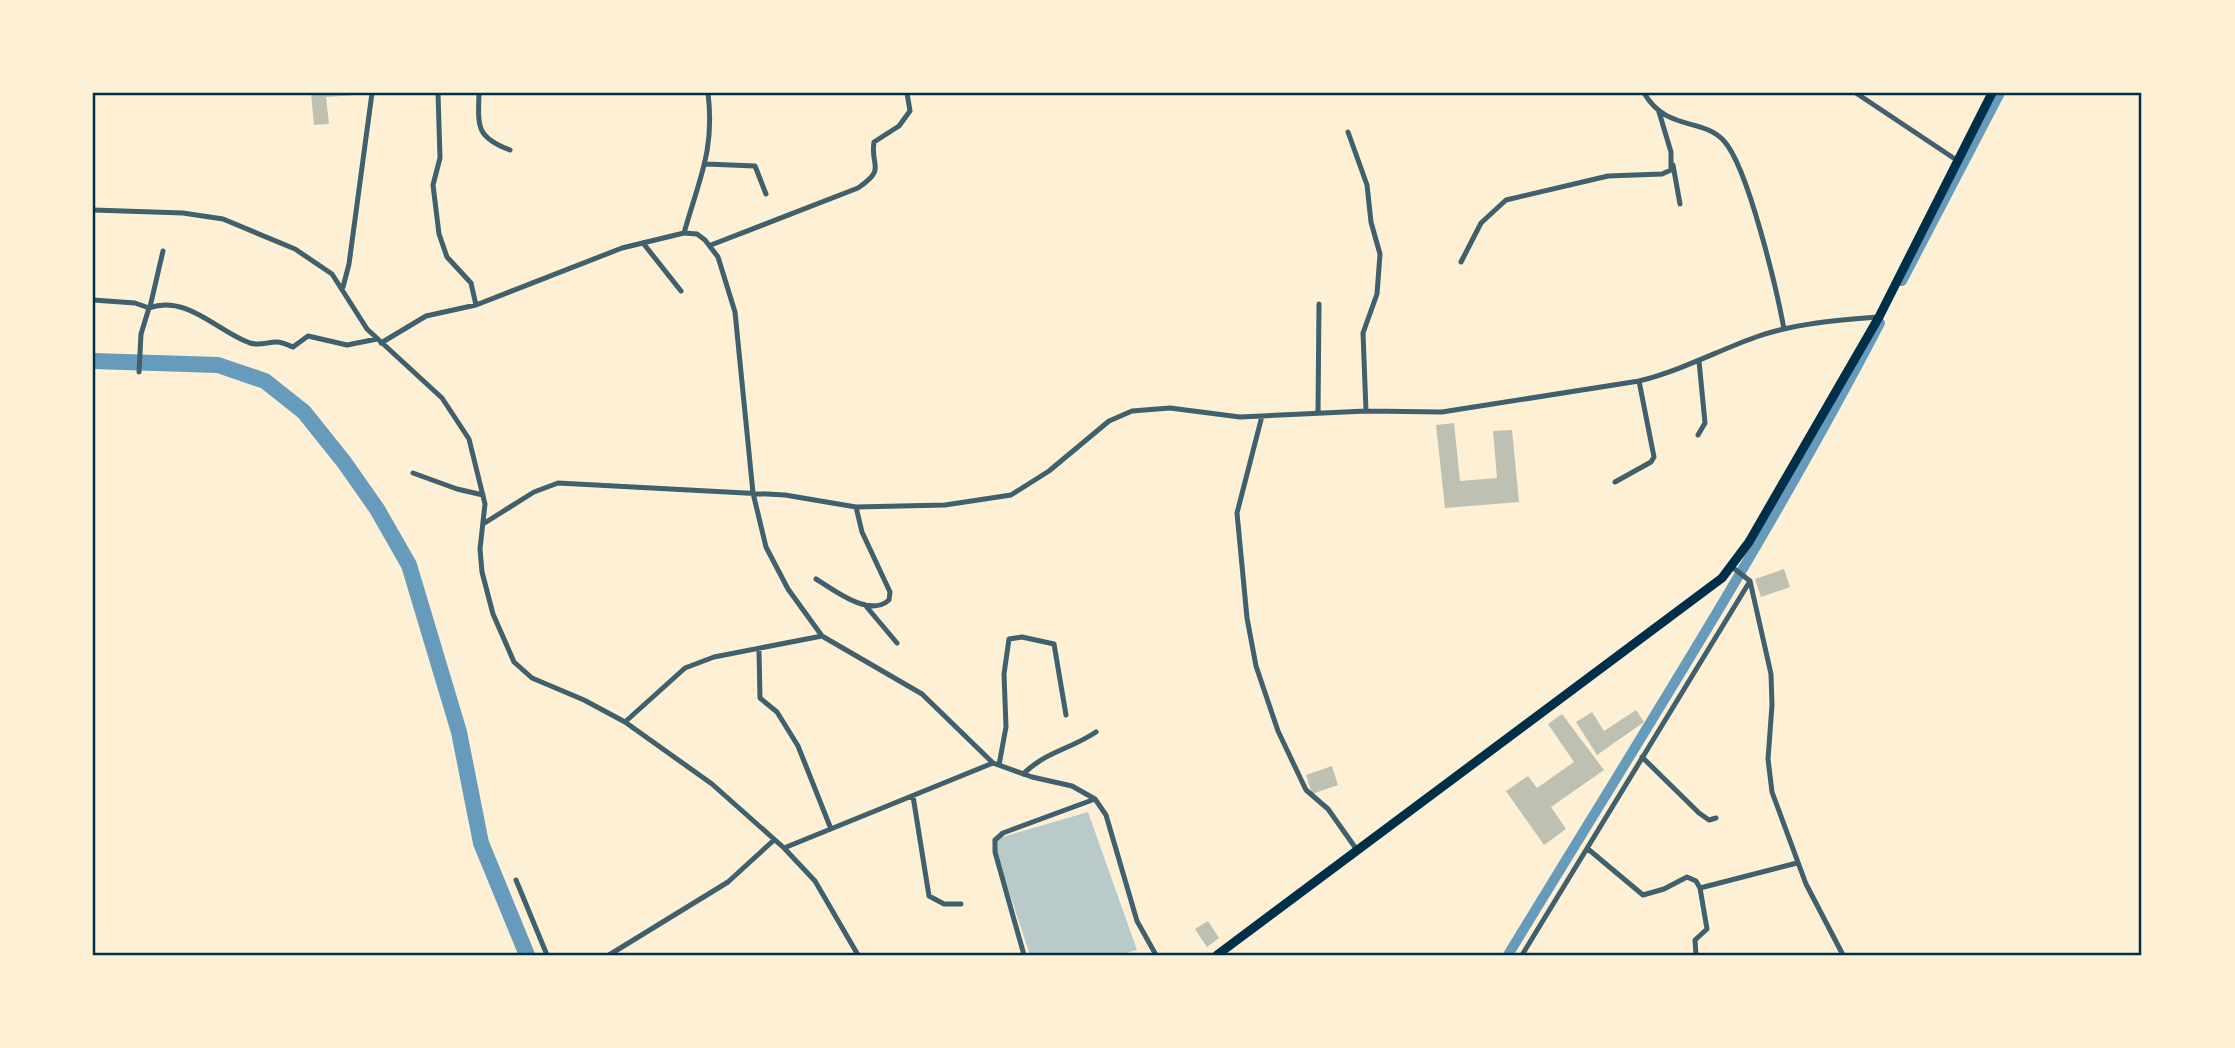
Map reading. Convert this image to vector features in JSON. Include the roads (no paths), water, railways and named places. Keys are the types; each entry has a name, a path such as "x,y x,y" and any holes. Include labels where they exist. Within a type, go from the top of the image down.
{"highway":[{"path":"1217,955 1736,570 1880,317 1992,93"}],"street":[{"path":"343,288 349,264 372,93"},
{"path":"438,93 440,158 433,185 438,206 439,234 447,257 471,283 476,305"},
{"path":"479,93 481,132 491,143 510,150"},
{"path":"684,233 706,164 711,136 708,93"},
{"path":"711,245 858,188 872,178 878,168 874,142 899,126 910,111 907,93"},
{"path":"1644,93 1659,112 1680,204"},
{"path":"1856,93 1958,161"},
{"path":"1659,112 1715,135 1727,145 1753,209 1778,296 1784,329"},
{"path":"1348,132 1367,185 1371,222 1380,254 1377,295 1363,333 1366,411"},
{"path":"706,164 755,166 766,194"},
{"path":"1461,262 1481,223 1506,200 1608,176 1662,174 1673,165"},
{"path":"93,211 183,213 223,219 295,248 322,265 343,288 358,319 442,398 464,428 479,470 484,495 480,549 482,572 493,614 513,662 532,678 584,699 625,722 703,777 784,848 823,892 858,955"},
{"path":"93,300 135,303 149,308 194,310 231,334 258,345 278,342 293,346 308,336 347,345 379,341 426,316 476,305 643,243 684,233 697,234 711,245 723,268 735,312 753,494 775,567 822,636 922,694 996,764 1072,786 1096,799 1110,826 1137,921 1156,955"},
{"path":"643,243 681,290"},
{"path":"139,370 140,350 163,251"},
{"path":"1318,413 1319,304"},
{"path":"483,524 534,492 558,483 813,498 856,507 945,505 1005,498 1049,471 1109,421 1132,411 1170,408 1226,416 1262,416 1366,411 1454,411 1556,392 1639,381 1699,362 1784,329 1833,320 1880,317"},
{"path":"1698,435 1705,423 1699,362"},
{"path":"1615,482 1651,462 1654,457 1639,381"},
{"path":"1262,416 1237,513 1247,618 1256,666 1278,731 1306,790 1328,809 1357,850"},
{"path":"413,473 457,489 484,495"},
{"path":"856,507 862,532 880,565 891,595 883,604 865,605"},
{"path":"1736,570 1750,579 1771,674 1769,783 1797,863 1822,920 1843,955"},
{"path":"816,579 865,605 897,643"},
{"path":"1522,955 1750,579"},
{"path":"625,722 685,668 714,657 759,651 822,636"},
{"path":"996,764 1006,727 1004,674 1009,639 1022,637 1054,645 1066,715"},
{"path":"759,651 760,698 777,712 798,746 831,829"},
{"path":"1023,774 1043,756 1068,748 1096,732"},
{"path":"1642,757 1699,813 1709,820 1716,818"},
{"path":"784,848 996,764"},
{"path":"913,796 929,896 944,904 961,904"},
{"path":"1024,955 995,852 995,839 1003,833 1096,799"},
{"path":"609,955 734,877 774,841"},
{"path":"1588,849 1643,895 1657,892 1687,877 1696,881 1700,888 1707,929 1695,940 1696,955"},
{"path":"1700,888 1797,863"},
{"path":"516,880 547,955"}],"waterway":[{"path":"1902,281 2000,93"},
{"path":"1508,955 1746,563 1880,323"},
{"path":"93,361 218,365 265,381 304,412 344,462 377,509 409,565 459,732 481,843 527,955"}]}
